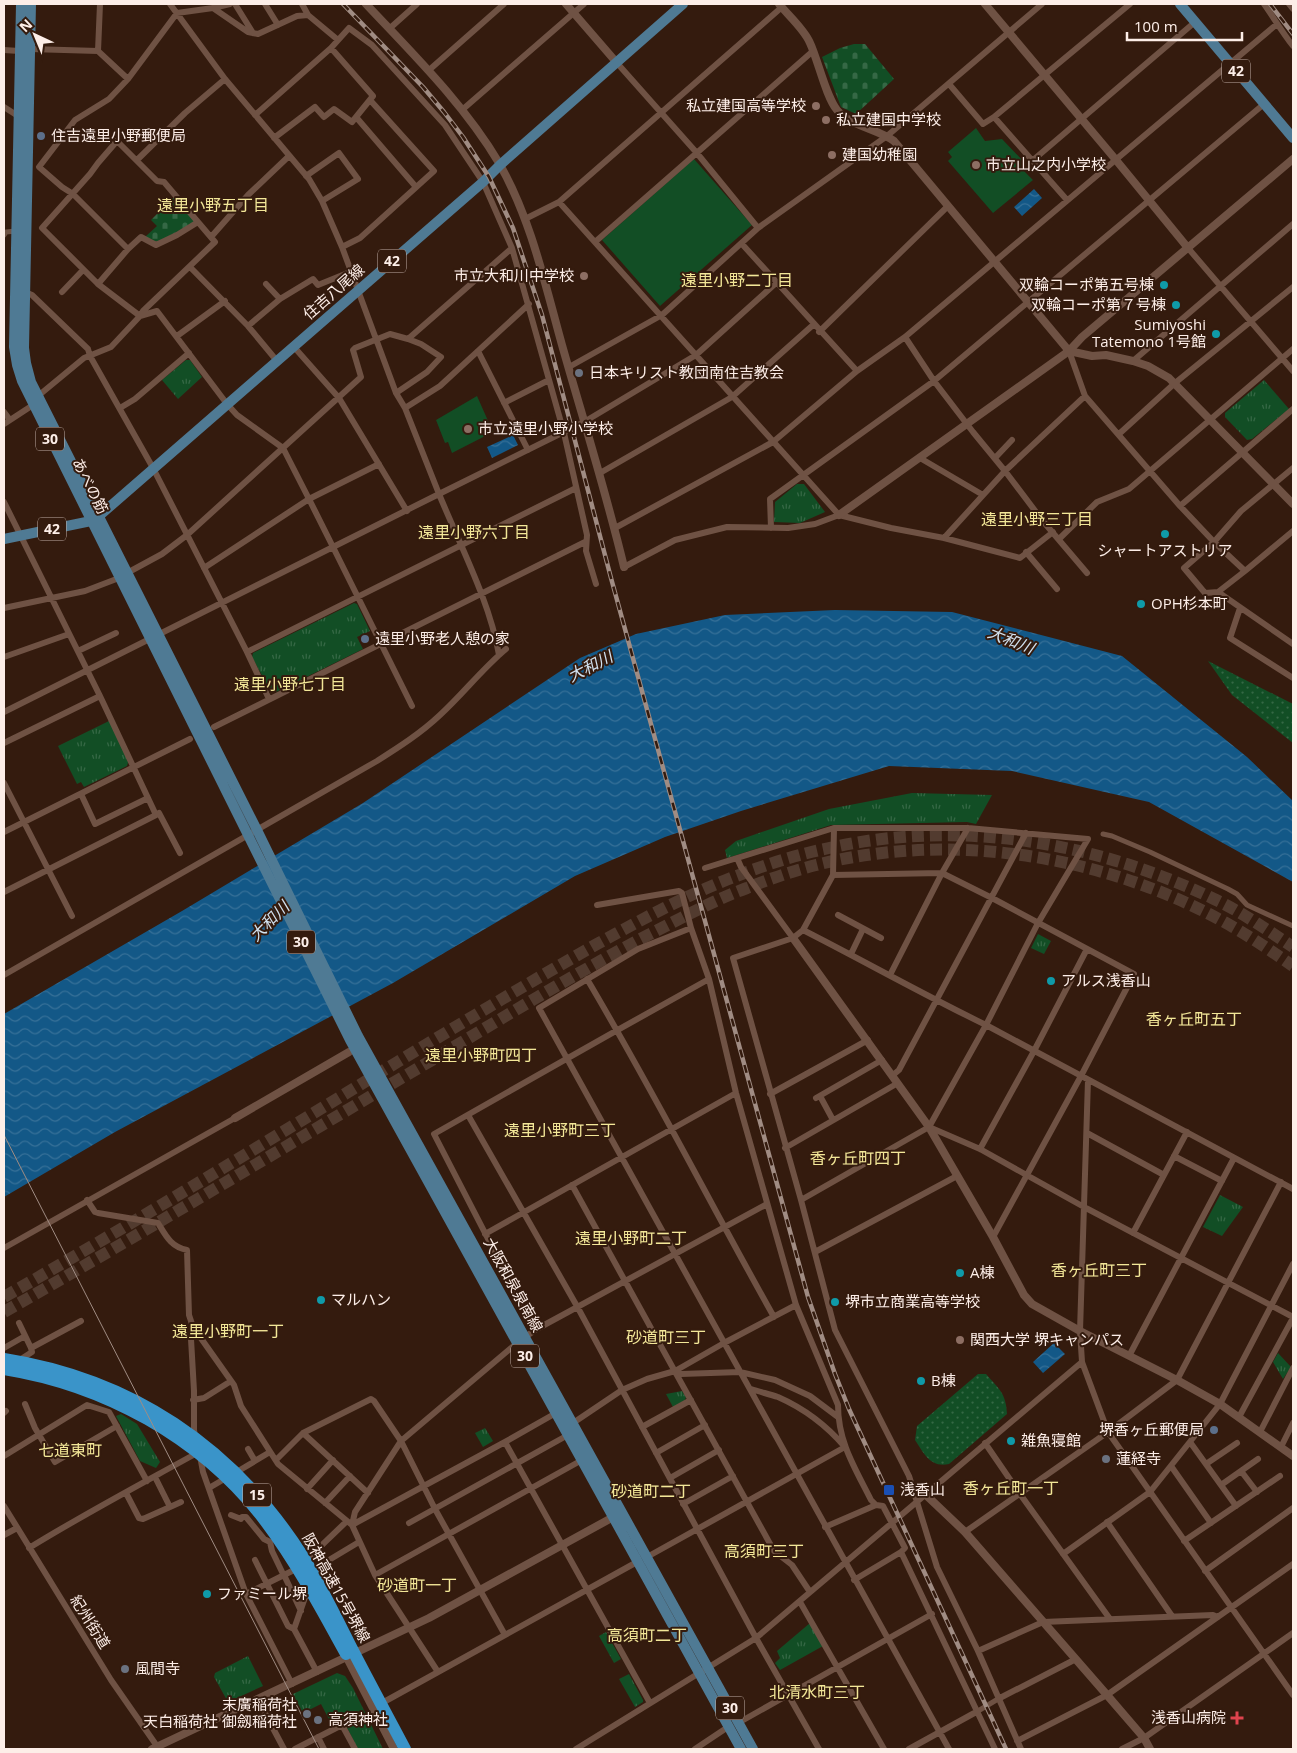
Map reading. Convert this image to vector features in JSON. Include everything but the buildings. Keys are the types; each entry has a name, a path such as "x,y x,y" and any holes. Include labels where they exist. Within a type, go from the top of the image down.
{"highway":[{"name":"阪神高速15号堺線","path":"4,1359 68,1373 126,1396 167,1418 190,1434 233,1470 270,1510 315,1577 406,1749"},
{"name":"阪神高速15号堺線","path":"4,1369 64,1383 115,1403 162,1427 184,1442 227,1477 262,1518 292,1560 343,1648 395,1749"}],"main road":[{"name":"あべの筋","path":"21,4 18,116 21,231 25,292 24,355 38,396 95,518 255,837"},
{"name":"あべの筋","path":"31,4 30,49 34,167 21,231 15,356 19,373 33,406 95,518"},
{"name":"住吉八尾線","path":"4,539 95,518 483,182 500,164 683,4"},
{"name":"42","path":"1180,4 1293,138"},
{"name":"大阪和泉泉南線","path":"255,837 355,1044 521,1340 573,1423 618,1514 637,1562 703,1670"},
{"name":"大阪和泉泉南線","path":"521,1340 556,1413 582,1460 647,1557 703,1670 733,1725 752,1749"},
{"name":"大阪和泉泉南線","path":"733,1725 741,1749"}],"street":[{"path":"98,51 100,4"},
{"path":"170,4 225,79 306,176 322,201 342,247 396,393 405,408 481,594 497,642 499,655"},
{"path":"128,249 73,194 34,167 74,120 109,99 128,79 177,13 213,8 225,4"},
{"path":"235,4 253,33"},
{"path":"265,4 278,25"},
{"path":"302,4 308,15 338,40"},
{"path":"366,4 462,110 500,164 525,219 539,262 600,473 624,566 675,540 727,527 788,528 815,524 839,515 1069,351 1082,337 1293,159"},
{"path":"389,28 417,4"},
{"path":"428,71 504,4"},
{"path":"566,4 696,152 758,228"},
{"path":"462,110 584,4"},
{"path":"985,4 1220,287 1293,371"},
{"path":"569,367 662,315 758,228 887,136 1042,4"},
{"path":"949,84 983,124 994,117 1130,4"},
{"path":"1264,4 1293,46"},
{"path":"1289,4 1293,9"},
{"path":"525,219 559,202 780,5 810,41 831,99 838,112 894,141 1069,351 1085,396 1180,506 1245,571"},
{"path":"213,8 248,32 258,34 297,16 308,15"},
{"path":"1032,161 1195,22"},
{"path":"615,528 773,442 857,372 905,337 1277,24"},
{"path":"255,115 331,48 350,28 372,45 445,125 483,182 512,248 564,433 586,535 586,551 596,584"},
{"path":"274,138 316,108 324,117 334,109 352,122 373,96 331,48"},
{"path":"30,49 98,51 128,79"},
{"path":"4,50 19,51"},
{"path":"595,242 813,51"},
{"path":"137,160 184,113 225,79"},
{"path":"342,247 360,238 434,171 370,100"},
{"path":"771,528 770,499 934,381 1264,104"},
{"path":"4,107 18,116"},
{"path":"994,117 1067,200"},
{"path":"356,118 416,187"},
{"path":"38,396 84,358 111,347 140,316 142,310 215,242 164,182 157,181 117,141 42,228 98,284 140,316"},
{"path":"306,176 339,153 358,179 322,201"},
{"path":"210,236 248,195 289,156"},
{"path":"559,202 839,515 891,528 944,538 1020,558 1053,532"},
{"path":"820,332 948,206"},
{"path":"98,284 128,249 142,237 156,245 198,222"},
{"path":"1133,361 1293,224"},
{"path":"4,235 6,232 21,231"},
{"path":"742,244 857,372"},
{"path":"408,339 512,248"},
{"path":"190,267 225,301 277,361"},
{"path":"62,292 83,270"},
{"path":"248,326 280,298 313,279 318,285 350,272"},
{"path":"266,284 280,298"},
{"path":"4,712 584,422 696,354 776,284"},
{"path":"1119,434 1175,383 1293,286"},
{"path":"25,292 32,295 85,347 153,468 269,699"},
{"path":"177,336 225,301"},
{"path":"405,408 440,386 529,304"},
{"path":"140,316 157,311 227,404 238,415 283,448 412,706"},
{"path":"600,473 732,397 813,325"},
{"path":"4,608 85,590 123,575 162,554 187,535 361,377 353,350 355,348 390,334 422,344 441,357 427,372 396,393"},
{"path":"905,337 934,381 1087,573"},
{"path":"294,347 339,398 407,511"},
{"path":"1059,539 1097,502 1129,489 1293,349"},
{"path":"478,351 528,450"},
{"path":"1069,351 1133,361 1148,366 1175,383 1293,504"},
{"path":"120,408 135,399 189,353"},
{"path":"504,402 549,380"},
{"path":"944,538 1005,471 1085,396"},
{"path":"4,424 33,406"},
{"path":"1180,506 1293,409"},
{"path":"4,412 10,420"},
{"path":"995,458 1012,440"},
{"path":"920,458 983,495"},
{"path":"204,568 310,499 379,464"},
{"path":"1293,468 1242,511 1214,542 1184,568 1205,593 1218,592 1293,531"},
{"path":"247,652 576,488"},
{"path":"4,502 135,767 156,815"},
{"path":"214,727 585,542"},
{"path":"1026,552 1057,589"},
{"path":"1218,592 1293,644"},
{"path":"1240,608 1230,638 1293,678"},
{"path":"78,651 116,632"},
{"path":"4,657 69,634"},
{"path":"4,975 255,837 377,761 426,728 506,649"},
{"path":"4,743 100,696"},
{"path":"4,832 190,739"},
{"path":"4,783 72,916"},
{"path":"81,794 95,824 148,798"},
{"path":"4,892 159,813 180,853"},
{"path":"834,828 832,876 802,930 793,938 733,958 801,1200 835,1330 909,1476 937,1567 978,1651 1021,1749"},
{"path":"705,868 834,828 968,828 1088,839 1038,923 986,1025 929,1127 801,1200"},
{"path":"890,975 942,873 968,828"},
{"path":"893,1075 899,1070 1026,833"},
{"path":"1103,834 1150,852 1228,888 1237,894 1247,906 1293,926"},
{"path":"737,858 741,867 868,1040 929,1127 993,1237 1024,1295 1032,1304 1220,1404 1293,1456"},
{"path":"832,876 942,873 1134,974 993,1237"},
{"path":"597,905 679,891 682,893 691,928 709,979 736,1093 796,1305 838,1405 838,1417 844,1447"},
{"path":"838,915 881,938"},
{"path":"691,928 638,949 538,1008 949,1749"},
{"path":"850,954 863,929"},
{"path":"802,930 936,1001 986,1025 1293,1189"},
{"path":"980,1149 1034,1052 1087,949"},
{"path":"587,979 617,1029 774,1317"},
{"path":"535,1330 434,1134 617,1029 709,979"},
{"path":"770,1094 868,1040"},
{"path":"4,1248 234,1118 355,1044"},
{"path":"834,1120 818,1097 882,1060"},
{"path":"1088,1080 1080,1331 1082,1362 1108,1432 1293,1695"},
{"path":"785,1148 898,1083"},
{"path":"485,1234 736,1093"},
{"path":"468,1115 578,1308 818,1749"},
{"path":"929,1127 980,1149 1084,1207 1293,1317 1239,1418"},
{"path":"1133,1232 1187,1132"},
{"path":"1087,1133 1164,1175"},
{"path":"1174,1156 1222,1181"},
{"path":"1129,1356 1234,1158"},
{"path":"815,1252 957,1176"},
{"path":"965,1532 1108,1432 1177,1380 1281,1182"},
{"path":"572,1184 774,1551 792,1565 810,1592"},
{"path":"87,1200 95,1212 98,1213 157,1221 170,1242 187,1250 189,1315 194,1327 231,1381 241,1406 278,1464 349,1523 375,1575 438,1672"},
{"path":"349,1523 401,1441 521,1340 535,1330 767,1204"},
{"path":"1063,1554 1150,1492 1171,1466 1220,1404 1293,1264"},
{"path":"573,1423 622,1390 648,1378 676,1371 796,1305"},
{"path":"31,1348 81,1321"},
{"path":"4,1369 32,1352 18,1323"},
{"path":"194,1327 191,1339 194,1430 203,1472 246,1594 292,1684"},
{"path":"4,1348 25,1336"},
{"path":"576,1749 756,1638 926,1495 985,1442 1082,1362"},
{"path":"1260,1432 1291,1377 1293,1368"},
{"path":"676,1371 681,1374 740,1372 775,1380 810,1396 838,1417"},
{"path":"194,1400 204,1398 231,1381"},
{"path":"751,1389 778,1397 799,1409 834,1435 844,1447 871,1500 876,1505"},
{"path":"276,1460 303,1433 371,1399 374,1401 401,1441 435,1509 504,1635"},
{"path":"642,1427 691,1400"},
{"path":"25,1404 39,1435 55,1462 117,1426"},
{"path":"4,1456 87,1406 109,1412 147,1481"},
{"path":"246,1594 298,1568 318,1548 349,1523 424,1487 556,1413"},
{"path":"1281,1448 1293,1423"},
{"path":"656,1452 705,1426"},
{"path":"303,1433 368,1492"},
{"path":"409,1523 568,1435"},
{"path":"505,1442 650,1702"},
{"path":"985,1442 1110,1619"},
{"path":"1190,1442 1236,1506"},
{"path":"1206,1464 1237,1443"},
{"path":"647,1557 844,1447"},
{"path":"248,1449 255,1461"},
{"path":"670,1478 719,1450"},
{"path":"29,1548 112,1498 126,1493 199,1452"},
{"path":"209,1488 270,1452"},
{"path":"1221,1485 1258,1459"},
{"path":"307,1489 333,1460"},
{"path":"375,1575 582,1460"},
{"path":"1171,1466 1211,1523"},
{"path":"1241,1470 1257,1492"},
{"path":"325,1504 350,1476"},
{"path":"683,1504 733,1476"},
{"path":"1184,1541 1280,1476"},
{"path":"155,1477 170,1507"},
{"path":"126,1493 139,1518 143,1520 181,1502"},
{"path":"926,1495 965,1532 1144,1738 1150,1749"},
{"path":"825,1526 876,1505 883,1506 904,1548 901,1552 854,1580"},
{"name":"紀州街道","path":"4,1506 111,1680 156,1748"},
{"path":"1204,1571 1293,1508"},
{"path":"156,1748 410,1628 481,1591 618,1514"},
{"path":"231,1516 241,1519 246,1517 264,1539 270,1542 272,1551 301,1611"},
{"path":"1107,1522 1172,1616"},
{"path":"4,1535 17,1528"},
{"path":"294,1628 311,1579 323,1565 359,1542"},
{"path":"318,1548 323,1565"},
{"path":"901,1552 995,1749"},
{"path":"255,1560 288,1626 294,1628 317,1672"},
{"path":"382,1703 588,1591 637,1562"},
{"path":"1017,1741 1107,1695 1293,1564"},
{"path":"800,1602 884,1749"},
{"path":"695,1749 733,1725 932,1614"},
{"path":"978,1651 1043,1622 1172,1616 1212,1615 1218,1617"},
{"path":"1122,1749 1144,1738 1293,1633"},
{"path":"356,1654 406,1749"},
{"path":"346,1658 395,1749"},
{"path":"909,1749 998,1699 1076,1659"},
{"path":"258,1700 284,1749"},
{"path":"295,1749 342,1725 355,1749"},
{"path":"318,1737 324,1749"}],"green space":[{"path":"854,44 865,44 894,79 856,114 841,107 822,57 840,48"},
{"path":"976,128 985,141 1002,139 1025,163 1021,168 1033,180 993,213 948,161 952,157 948,152"},
{"path":"694,159 752,225 660,306 602,240"},
{"path":"174,197 196,221 159,242 145,237 157,226 151,220"},
{"path":"186,360 190,360 202,377 178,399 162,380"},
{"path":"1264,380 1289,409 1252,439 1247,440 1225,417 1225,413"},
{"path":"477,396 493,432 452,453 448,442 445,443 436,420"},
{"path":"797,484 804,484 825,512 800,523 774,522 775,502"},
{"path":"354,603 357,604 370,631 357,637 363,649 276,692 271,692 252,657 253,653"},
{"path":"1208,661 1293,704 1293,743 1232,695"},
{"path":"109,721 129,759 127,766 84,787 81,782 77,784 58,746"},
{"path":"912,793 992,795 976,824 967,822 831,825 727,858 725,850 736,841 829,809"},
{"path":"1038,934 1051,941 1044,954 1031,948"},
{"path":"1220,1195 1243,1207 1222,1236 1203,1227"},
{"path":"1278,1353 1291,1367 1283,1379 1273,1362"},
{"path":"978,1374 986,1374 998,1388 1005,1401 1007,1414 949,1464 937,1464 925,1455 915,1440 917,1426"},
{"path":"682,1391 686,1397 685,1400 673,1407 666,1394"},
{"path":"121,1414 137,1424 160,1462 156,1468 140,1461 116,1416"},
{"path":"485,1428 493,1441 483,1447 475,1433"},
{"path":"810,1623 823,1646 780,1670 775,1663 780,1658 777,1651"},
{"path":"606,1632 621,1659 614,1663 599,1636"},
{"path":"248,1656 263,1686 228,1702 214,1677 215,1673"},
{"path":"337,1673 345,1676 353,1688 383,1749 358,1749 344,1722 333,1727 321,1704 303,1713 293,1694"},
{"path":"629,1674 643,1700 643,1702 635,1707 619,1679"}],"water":[{"path":"1034,189 1042,198 1022,216 1014,207"},
{"path":"513,435 518,445 492,458 487,447"},
{"name":"大和川","path":"835,610 952,612 1122,656 1247,757 1293,801 1293,882 1149,802 1012,771 889,766 741,811 665,837 575,876 393,983 115,1132 4,1197 4,1014 363,803 580,658 636,634 725,615"},
{"path":"1054,1343 1065,1354 1043,1373 1033,1362"}],"tunnel":[{"path":"4,1297 153,1210 473,1016 597,944 660,910 709,887 738,875 803,854 878,839 927,836 976,836 1025,841 1074,850 1122,862 1214,899 1244,915 1293,947"},
{"path":"4,1312 622,949 722,898 772,878 816,865 868,855 922,850 976,851 1030,856 1083,867 1135,882 1185,903 1233,927 1293,966"}],"tram line":[{"path":"4,1135 319,1749"}],"railway":[{"path":"343,4 423,87 463,137 489,177 513,228 542,315 611,578 808,1297 849,1409 1006,1749"},
{"path":"1270,4 1293,34"}],"place":[{"name":"私立建国高等学校","path":"816,106"},
{"name":"私立建国中学校","path":"826,120"},
{"name":"住吉遠里小野郵便局","path":"41,136"},
{"name":"建国幼稚園","path":"832,155"},
{"name":"市立山之内小学校","path":"976,165"},
{"name":"市立大和川中学校","path":"584,276"},
{"name":"双輪コーポ第五号棟","path":"1164,285"},
{"name":"双輪コーポ第７号棟","path":"1176,305"},
{"name":"Sumiyoshi Tatemono 1号館","path":"1216,334"},
{"name":"日本キリスト教団南住吉教会","path":"579,373"},
{"name":"市立遠里小野小学校","path":"468,429"},
{"name":"シャートアストリア","path":"1165,534"},
{"name":"OPH杉本町","path":"1141,604"},
{"name":"遠里小野老人憩の家","path":"365,639"},
{"name":"アルス浅香山","path":"1051,981"},
{"name":"A棟","path":"960,1273"},
{"name":"マルハン","path":"321,1300"},
{"name":"堺市立商業高等学校","path":"835,1302"},
{"name":"関西大学 堺キャンパス","path":"960,1340"},
{"name":"B棟","path":"921,1381"},
{"name":"堺香ヶ丘郵便局","path":"1214,1430"},
{"name":"雑魚寝館","path":"1011,1441"},
{"name":"蓮経寺","path":"1106,1459"},
{"name":"浅香山","path":"889,1490"},
{"name":"ファミール堺","path":"207,1594"},
{"name":"風間寺","path":"125,1669"},
{"name":"末廣稲荷社 天白稲荷社 御劔稲荷社","path":"307,1714"},
{"name":"浅香山病院","path":"1237,1718"},
{"name":"高須神社","path":"318,1720"}],"district":[{"name":"遠里小野五丁目","path":"213,205"},
{"name":"遠里小野二丁目","path":"737,280"},
{"name":"遠里小野三丁目","path":"1037,519"},
{"name":"遠里小野六丁目","path":"474,532"},
{"name":"遠里小野七丁目","path":"290,684"},
{"name":"香ヶ丘町五丁","path":"1194,1019"},
{"name":"遠里小野町四丁","path":"481,1055"},
{"name":"遠里小野町三丁","path":"560,1130"},
{"name":"香ヶ丘町四丁","path":"858,1158"},
{"name":"遠里小野町二丁","path":"631,1238"},
{"name":"香ヶ丘町三丁","path":"1099,1270"},
{"name":"遠里小野町一丁","path":"228,1331"},
{"name":"砂道町三丁","path":"666,1337"},
{"name":"七道東町","path":"70,1450"},
{"name":"香ヶ丘町一丁","path":"1011,1488"},
{"name":"砂道町二丁","path":"651,1491"},
{"name":"高須町三丁","path":"764,1551"},
{"name":"砂道町一丁","path":"417,1585"},
{"name":"高須町二丁","path":"647,1635"},
{"name":"北清水町三丁","path":"817,1692"}]}
